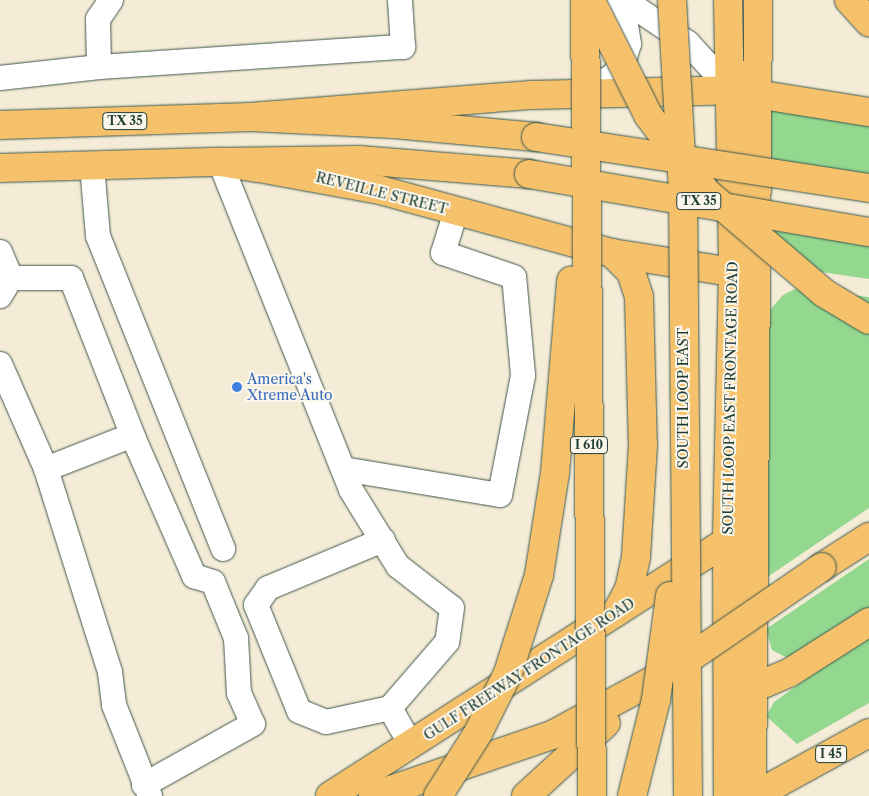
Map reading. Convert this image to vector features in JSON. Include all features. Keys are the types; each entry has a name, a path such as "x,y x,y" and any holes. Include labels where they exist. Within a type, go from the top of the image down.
{"main road":[{"name":"I 610","path":"585,0 579,95 592,796"},
{"path":"590,0 648,115 707,192 824,293 869,320"},
{"name":"SOUTH LOOP EAST","path":"672,0 682,189 683,458 688,796"},
{"name":"SOUTH LOOP EAST FRONTAGE ROAD","path":"728,0 743,91 745,274 754,563 728,796"},
{"name":"SOUTH LOOP EAST FRONTAGE ROAD","path":"743,91 758,0"},
{"path":"849,0 869,22"},
{"path":"251,117 579,95 743,91 869,112"},
{"path":"438,796 478,733 508,673 539,575 555,472 579,95"},
{"name":"TX 35","path":"0,125 251,117 394,124 536,138 869,188"},
{"name":"TX 35","path":"220,162 359,160 529,174 869,232"},
{"name":"REVEILLE STREET","path":"0,168 220,162 341,181 612,253 745,274"},
{"path":"612,253 631,272 639,297 643,445 636,557 629,589 617,612"},
{"name":"SOUTH LOOP EAST FRONTAGE ROAD","path":"745,274 727,542 740,686 753,796"},
{"path":"632,796 666,643 683,458"},
{"path":"526,796 674,669 822,567 869,537"},
{"path":"727,542 754,563"},
{"name":"GULF FREEWAY FRONTAGE ROAD","path":"330,796 727,542"},
{"path":"740,686 801,667 869,622"},
{"path":"373,796 552,735 674,669"},
{"name":"I 45","path":"753,796 793,776 869,733"}],"street":[{"path":"99,67 98,19 111,0"},
{"path":"0,78 99,67 403,47 400,0"},
{"path":"579,95 613,76 624,60 629,44 626,26 613,0"},
{"path":"624,0 688,43 743,91"},
{"path":"220,162 343,469 398,566 452,608 453,624 447,642 390,708 326,722 298,711 256,605 268,588 382,540"},
{"path":"92,165 98,236 223,549"},
{"path":"343,469 500,495 523,375 514,277 443,253 456,212"},
{"path":"0,252 5,287 71,278 134,439 194,576 213,582 236,638 239,692 253,724 147,791 114,705 110,672 46,469 0,364"},
{"path":"46,469 125,438 134,439"},
{"path":"390,708 412,745"}],"green space":[{"path":"770,108 869,123 869,175 770,160"},
{"path":"768,220 869,237 869,279 767,264"},
{"path":"795,289 869,297 869,508 763,580 769,311 783,295"},
{"path":"869,559 869,615 793,661 772,650 766,629"},
{"path":"869,634 869,703 797,744 766,716 774,702"}],"place":[{"name":"America's Xtreme Auto","path":"237,387"}]}
